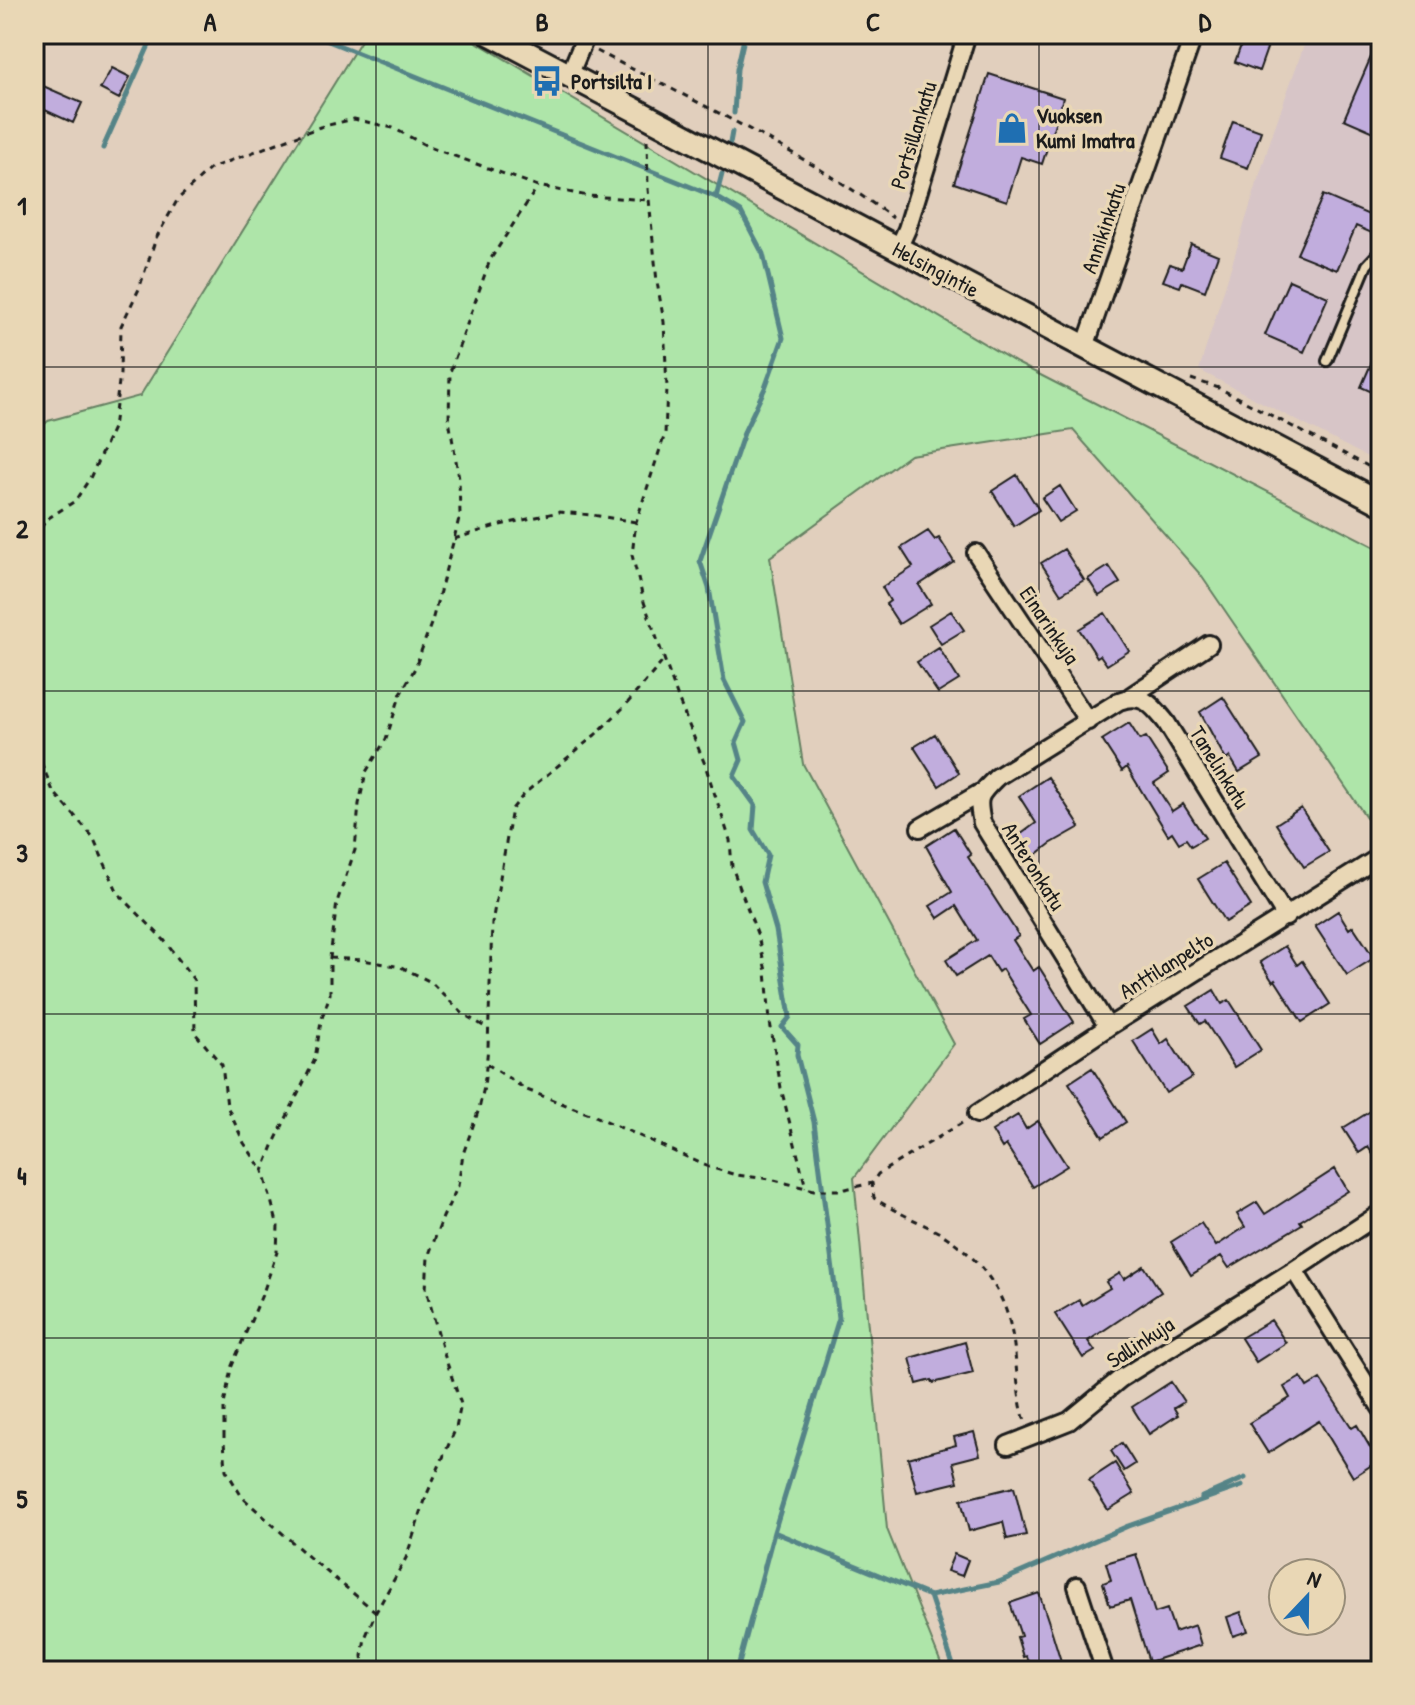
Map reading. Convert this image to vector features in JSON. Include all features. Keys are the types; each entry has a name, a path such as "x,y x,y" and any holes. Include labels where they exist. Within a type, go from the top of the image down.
{"main road":[{"name":"Helsingintie","path":"491,34 648,118 902,239 1085,347 1381,503"}],"street":[{"name":"Portsillankatu","path":"902,239 967,34"},
{"name":"Annikinkatu","path":"1085,347 1194,34"},
{"path":"569,76 583,38"},
{"name":"Einarinkuja","path":"976,553 1088,721"},
{"path":"920,828 980,793 997,777 1131,696 1209,644"},
{"name":"Tanelinkatu","path":"1131,696 1150,703 1166,722 1286,917"},
{"name":"Anteronkatu","path":"980,793 978,808 982,823 1108,1027"},
{"name":"Anttilanpelto","path":"977,1114 1108,1027 1381,856"},
{"name":"Sallinkuja","path":"1008,1445 1069,1421 1120,1379 1381,1213"},
{"path":"1294,1270 1381,1408"},
{"path":"1077,1586 1105,1671"}],"lane":[{"path":"1327,361 1367,265 1381,250"}],"path":[{"path":"583,38 858,193 902,239"},
{"path":"648,118 649,200 664,322 667,388 665,434 636,522 632,555 644,602 730,840 732,867 758,936 766,971 777,1067 806,1188"},
{"path":"34,538 47,519 75,501 90,478 113,428 120,374 121,326 139,289 156,238 178,199 211,168 320,127 354,119 393,128 429,147 538,186 588,196 649,200"},
{"path":"263,1171 315,1059 321,1021 330,994 330,958 337,902 355,850 359,804 366,772 386,739 401,693 415,668 432,621 460,514 459,478 449,420 450,372 490,260 538,186"},
{"path":"1183,376 1219,388 1381,473"},
{"path":"454,539 559,512 636,522"},
{"path":"364,1671 362,1656 365,1638 406,1558 427,1494 456,1428 461,1404 426,1289 428,1257 458,1186 463,1154 479,1109 487,1064 492,923 512,809 525,793 624,707 664,660"},
{"path":"34,753 53,791 93,837 118,893 164,940 194,980 195,1033 222,1065 227,1106 244,1143 263,1171 278,1226 277,1252 231,1368 224,1405 226,1470 242,1497 272,1526 376,1612"},
{"path":"330,958 401,967 431,982 463,1014 487,1028"},
{"path":"487,1064 527,1090 595,1116 709,1167 814,1190 841,1190 872,1183"},
{"path":"977,1114 878,1174 872,1183 874,1198 963,1248 993,1284 1010,1324 1019,1403 1029,1437"}],"shaded area":[{"path":"1308,34 1381,34 1381,464 1199,370 1273,132"}],"green space":[{"path":"365,34 463,34 1017,363 1381,550 1381,839 1200,574 1073,430 910,455 770,557 803,764 954,1044 854,1178 887,1529 944,1671 34,1671 34,434 48,421 140,396"}],"building":[{"path":"1245,34 1271,37 1259,71 1235,62"},
{"path":"1381,34 1381,135 1344,119"},
{"path":"112,68 130,77 119,99 100,89"},
{"name":"Vuoksen Kumi Imatra","path":"989,74 1063,98 1042,164 1021,157 1007,201 954,183"},
{"path":"34,82 82,103 73,123 34,105"},
{"path":"1233,121 1261,131 1248,168 1220,158"},
{"path":"1381,187 1381,237 1356,226 1337,270 1297,254 1323,195 1369,215"},
{"path":"1191,244 1218,255 1205,291 1182,282 1180,287 1163,281 1170,264 1182,268"},
{"path":"1289,280 1328,297 1304,352 1265,335"},
{"path":"1381,341 1381,396 1361,387"},
{"path":"1017,475 1039,510 1014,526 992,491"},
{"path":"1060,486 1076,511 1058,522 1042,498"},
{"path":"928,531 935,540 939,538 954,562 919,585 931,604 899,624 886,604 890,601 882,587 913,567 901,548"},
{"path":"1064,549 1084,580 1061,594 1041,563"},
{"path":"1109,566 1120,583 1099,596 1088,579"},
{"path":"951,611 964,630 941,644 929,625"},
{"path":"1105,613 1129,651 1107,665 1100,655 1097,657 1079,629"},
{"path":"939,648 959,680 938,693 917,662"},
{"path":"1223,697 1262,758 1239,772 1230,757 1226,760 1200,712"},
{"path":"1129,723 1140,740 1146,737 1169,773 1154,783 1172,811 1183,804 1205,838 1191,846 1186,839 1179,843 1172,832 1168,835 1127,767 1122,771 1102,740"},
{"path":"935,734 959,773 939,786 914,747"},
{"path":"1048,777 1080,827 1027,862 1012,841 1036,823 1019,796"},
{"path":"1301,808 1329,852 1304,867 1276,824"},
{"path":"954,828 971,855 968,857 1019,936 1013,940 1033,971 1039,967 1074,1022 1040,1044 1024,1019 1031,1015 1002,969 998,972 988,956 956,976 946,960 977,940 956,906 938,918 930,906 952,892 926,846"},
{"path":"1224,863 1251,906 1225,922 1198,879"},
{"path":"1338,911 1349,929 1353,926 1374,958 1347,975 1315,926"},
{"path":"1285,946 1297,965 1302,961 1330,1004 1302,1022 1260,962"},
{"path":"1214,990 1222,1004 1229,1000 1261,1050 1234,1067 1205,1021 1200,1024 1188,1006"},
{"path":"1152,1029 1161,1044 1168,1039 1192,1077 1166,1093 1133,1041"},
{"path":"1092,1068 1126,1122 1103,1137 1069,1083"},
{"path":"1374,1109 1381,1119 1381,1166 1368,1147 1359,1153 1343,1128"},
{"path":"1018,1115 1026,1129 1038,1121 1067,1166 1033,1187 1006,1145 1002,1148 992,1131"},
{"path":"1335,1169 1348,1191 1300,1221 1302,1224 1229,1268 1221,1256 1191,1275 1171,1242 1201,1223 1216,1246 1245,1227 1237,1214 1257,1202 1265,1214"},
{"path":"1144,1266 1161,1292 1088,1341 1095,1351 1083,1358 1055,1314 1079,1300 1082,1305 1110,1288 1106,1282 1120,1273 1124,1279"},
{"path":"1271,1320 1286,1343 1256,1362 1241,1338"},
{"path":"965,1342 973,1373 917,1384 910,1358"},
{"path":"1301,1377 1307,1387 1320,1379 1352,1428 1357,1425 1378,1461 1353,1477 1319,1421 1268,1453 1249,1423 1290,1398 1284,1387"},
{"path":"1171,1382 1184,1402 1174,1408 1178,1415 1149,1434 1132,1407"},
{"path":"974,1432 980,1455 953,1462 958,1482 917,1492 908,1458 956,1445 954,1437"},
{"path":"1122,1443 1135,1464 1124,1471 1111,1451"},
{"path":"1115,1463 1134,1494 1108,1510 1089,1480"},
{"path":"1014,1487 1026,1535 1007,1539 1003,1522 969,1531 961,1500"},
{"path":"954,1554 968,1560 962,1576 947,1571"},
{"path":"1136,1554 1155,1613 1167,1609 1175,1632 1195,1625 1201,1645 1149,1662 1130,1600 1110,1606 1103,1583 1111,1580 1106,1563"},
{"path":"1039,1593 1064,1671 1031,1671 1026,1656 1023,1657 1017,1637 1021,1636 1010,1603"},
{"path":"1241,1612 1248,1631 1233,1636 1227,1617"}],"waterway":[{"path":"103,148 154,34"},
{"path":"311,34 716,197 741,212 763,254 783,338 765,388 745,430 700,561 709,588 724,680 745,722 736,742 741,760 734,776 755,805 753,830 768,855 762,882 776,930 790,1017 782,1027 798,1045 797,1055 814,1122 839,1318 774,1532 737,1671"},
{"path":"734,113 737,69 745,34"},
{"path":"730,143 732,132"},
{"path":"716,197 722,174"},
{"path":"1202,1497 1245,1478"},
{"path":"774,1532 930,1596 999,1582 1128,1526 1242,1486"},
{"path":"930,1596 955,1671"}],"place":[{"name":"Portsilta I","path":"547,81"},
{"name":"Vuoksen Kumi Imatra","path":"1012,128"}]}
